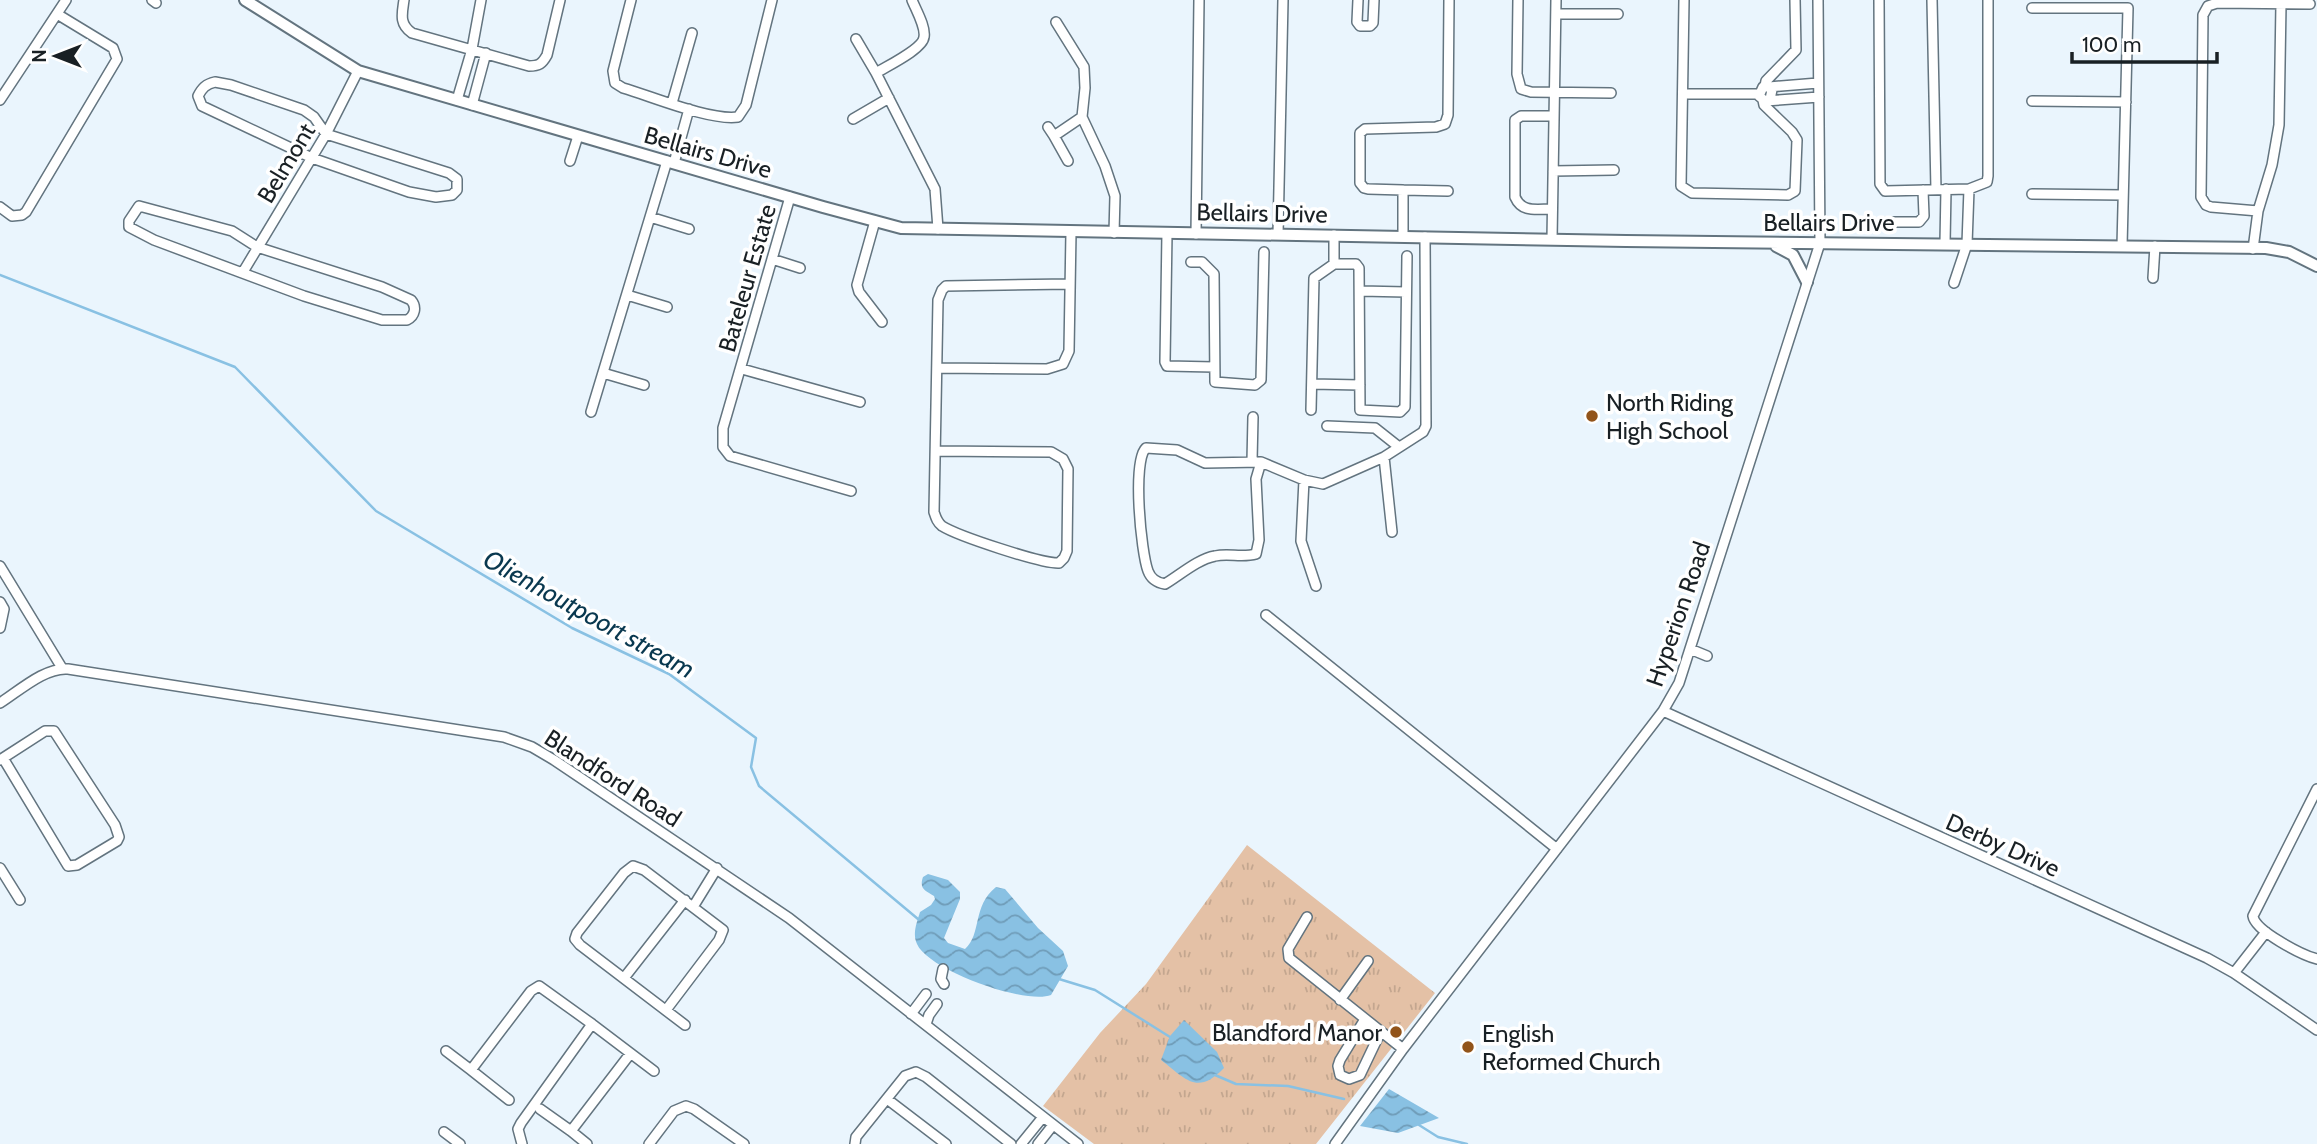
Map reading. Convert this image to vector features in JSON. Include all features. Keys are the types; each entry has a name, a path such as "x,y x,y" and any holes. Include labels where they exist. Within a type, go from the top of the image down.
{"street":[{"path":"0,100 66,0"},
{"name":"Bellairs Drive","path":"245,0 358,71 901,228 1769,243 2266,248 2289,252 2317,266"},
{"path":"404,0 402,20 409,31 529,66 540,65 550,45 559,0"},
{"path":"457,100 472,49 481,0"},
{"path":"631,0 613,80 622,88 727,118 741,115 746,105 772,0"},
{"path":"1196,234 1199,0"},
{"path":"1278,234 1283,0"},
{"path":"1358,0 1357,22 1360,26 1370,26 1373,23 1374,0"},
{"path":"1448,0 1447,120 1441,127 1365,129 1360,133 1362,186 1368,189 1448,191"},
{"path":"1518,0 1518,83 1525,91 1611,93"},
{"path":"1552,239 1556,0"},
{"path":"1684,0 1681,186 1692,193 1788,195 1795,191 1797,140 1793,132 1764,105 1766,81 1796,50 1795,0"},
{"name":"Hyperion Road","path":"1335,1144 1403,1049 1663,711 1679,683 1820,243 1818,0"},
{"path":"1879,0 1881,188 1885,191 1969,189 1982,186 1986,182 1988,0"},
{"path":"1932,0 1945,243"},
{"path":"876,73 923,42 924,33 912,1"},
{"path":"2258,211 2211,207 2206,205 2201,197 2203,15 2208,6 2217,3 2310,4"},
{"path":"2253,249 2258,211 2272,165 2279,125 2281,4"},
{"path":"2032,8 2128,8 2122,246"},
{"path":"0,207 12,216 26,212 117,59 113,47 57,14"},
{"path":"1556,14 1618,14"},
{"path":"1056,22 1084,67 1082,117 1115,195 1114,233"},
{"path":"672,103 692,33"},
{"path":"856,39 935,189 939,229"},
{"path":"472,105 486,53"},
{"name":"Belmont","path":"243,272 326,134 358,71"},
{"path":"210,83 222,83 290,104 314,117 326,134 449,173 457,179 457,190 447,196 417,193 312,158 208,110 199,102 198,96 210,83"},
{"path":"1765,93 1818,83"},
{"path":"1683,94 1765,93 1819,97"},
{"path":"853,118 889,98"},
{"path":"2032,102 2126,102"},
{"path":"591,412 650,217 689,109"},
{"path":"1552,209 1526,209 1519,205 1515,197 1515,120 1521,116 1553,116"},
{"path":"1054,136 1082,117"},
{"path":"1048,127 1068,161"},
{"path":"570,161 578,136"},
{"path":"1553,171 1614,170"},
{"path":"1954,283 1967,244 1969,189"},
{"path":"1403,190 1403,236"},
{"path":"1883,222 1922,220 1923,190"},
{"path":"2032,194 2123,195"},
{"name":"Bateleur Estate","path":"790,197 723,428 722,442 730,456 851,491"},
{"path":"144,206 232,231 257,247 399,294 413,303 414,314 407,320 382,320 304,296 154,240 131,228 129,221 136,207 144,206"},
{"path":"650,217 689,229"},
{"path":"875,221 857,285 863,299 882,322"},
{"path":"937,368 1047,369 1061,366 1069,351 1071,232"},
{"path":"1167,233 1165,362 1167,366 1213,367"},
{"path":"1334,235 1334,264"},
{"path":"1253,417 1256,462 1255,498 1259,540 1256,554 1208,558 1165,584 1158,583 1149,573 1141,529 1139,467 1141,453 1146,448 1177,450 1205,463 1256,462 1304,480 1323,484 1384,457 1423,432 1426,426 1426,237"},
{"path":"1769,243 1793,255 1807,282"},
{"path":"2153,278 2155,246"},
{"path":"1191,262 1202,262 1214,274 1213,380 1217,384 1255,385 1261,382 1264,251"},
{"path":"1311,411 1314,278 1334,264 1357,265 1361,291 1359,409 1400,412 1404,409 1407,256"},
{"path":"772,259 800,268"},
{"path":"937,451 1058,454 1068,469 1067,551 1064,558 1059,563 1043,562 942,526 938,522 934,512 938,300 946,286 1070,284"},
{"path":"1361,291 1406,292"},
{"path":"627,295 667,307"},
{"name":"Bateleur Estate","path":"742,369 860,402"},
{"path":"603,373 644,385"},
{"path":"1312,384 1360,385"},
{"path":"1327,426 1374,428 1399,447"},
{"path":"1384,457 1392,532"},
{"path":"1304,480 1301,541 1316,586"},
{"path":"0,566 62,668 46,674 0,703"},
{"path":"0,602 4,613 0,628"},
{"path":"1266,615 1557,849"},
{"path":"1690,649 1707,656"},
{"name":"Blandford Road","path":"62,668 512,739 554,760 789,918 1078,1144"},
{"name":"Derby Drive","path":"1663,711 2207,958 2235,973 2317,1030"},
{"path":"54,731 114,825 119,837 117,841 77,865 68,866 1,759 45,732 54,731"},
{"path":"2317,789 2255,909 2254,922 2266,932 2317,959"},
{"path":"666,1010 723,933 722,928 644,870 634,866 624,873 577,933 576,941 685,1025"},
{"path":"0,868 20,900"},
{"path":"624,978 717,868"},
{"path":"1307,917 1288,949 1289,958 1403,1049"},
{"path":"2235,973 2266,932"},
{"path":"1340,1000 1368,961"},
{"path":"943,968 941,979 944,984"},
{"path":"471,1070 537,987 547,990 654,1071"},
{"path":"911,1014 926,994"},
{"path":"926,1024 929,1014 937,1004"},
{"path":"1365,1019 1340,1060 1340,1075 1349,1079 1360,1075 1381,1031"},
{"path":"522,1144 518,1129 521,1123 592,1024"},
{"path":"446,1051 509,1100"},
{"path":"571,1131 630,1054"},
{"path":"855,1144 856,1137 908,1074 919,1073 1011,1144"},
{"path":"887,1099 946,1144"},
{"path":"649,1144 674,1111 686,1106 692,1107 744,1144"},
{"path":"540,1110 587,1144"},
{"path":"1021,1144 1043,1117"},
{"path":"1038,1144 1053,1125"},
{"path":"444,1132 460,1144"}],"green space":[{"path":"1247,845 1435,993 1316,1144 1094,1144 1043,1106 1100,1033 1146,984"}],"water":[{"path":"928,874 948,880 960,892 960,899 944,938 948,943 965,949 974,936 980,911 988,895 996,887 1005,889 1038,928 1063,951 1068,966 1051,995 1021,995 978,983 957,974 925,954 917,944 915,932 920,912 935,899 922,887 923,877"},
{"path":"1184,1020 1217,1052 1224,1068 1206,1081 1192,1082 1161,1060 1170,1036"},
{"path":"1389,1089 1439,1118 1398,1133 1360,1126"}],"waterway":[{"name":"Olienhoutpoort stream","path":"0,275 235,367 376,511 572,628 669,674 756,738 751,767 759,786 918,919"},
{"name":"Olienhoutpoort stream","path":"1059,979 1095,990 1170,1037"},
{"name":"Olienhoutpoort stream","path":"1215,1075 1236,1084 1288,1086 1344,1099"},
{"name":"Olienhoutpoort stream","path":"1419,1125 1438,1137 1467,1144"}],"place":[{"name":"North Riding High School","path":"1592,416"},
{"name":"Blandford Manor","path":"1396,1032"},
{"name":"English Reformed Church","path":"1468,1047"}]}
